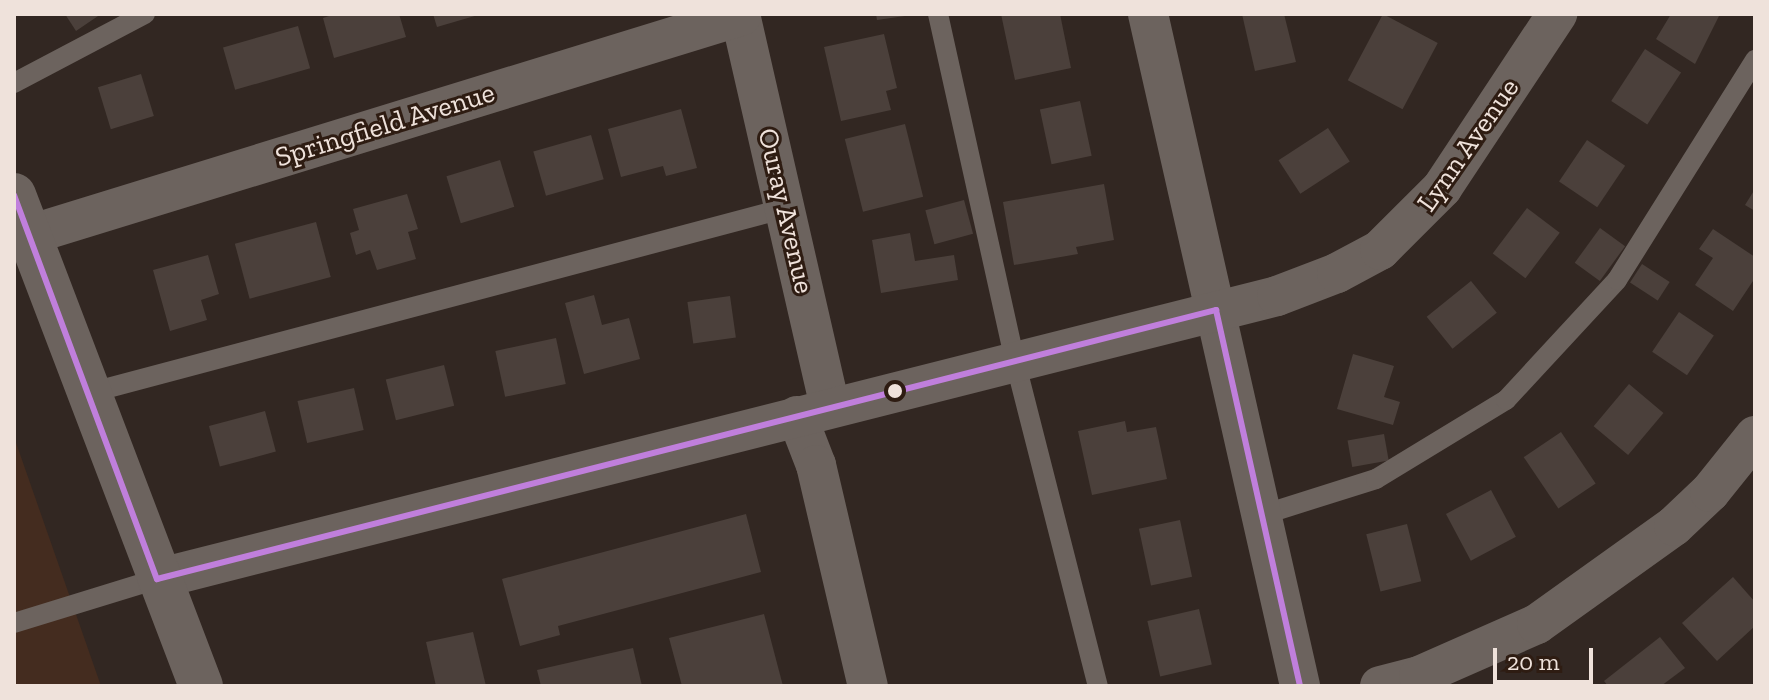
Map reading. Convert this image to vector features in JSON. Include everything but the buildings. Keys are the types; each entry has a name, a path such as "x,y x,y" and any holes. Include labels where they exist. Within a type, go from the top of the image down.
{"street":[{"path":"1148,14 1265,514 1300,686"},
{"name":"Lynn Avenue","path":"157,579 1216,310 1337,273 1380,250 1413,221 1484,127 1557,14"},
{"name":"Ouray Avenue","path":"741,15 786,208 814,412 816,465 868,686"},
{"name":"Springfield Avenue","path":"29,235 741,15"},
{"path":"14,195 157,579 201,686"},
{"path":"1380,686 1447,665 1548,617 1674,526 1710,492 1755,436"}],"lane":[{"path":"14,83 145,14"},
{"path":"938,14 1015,361 1098,686"},
{"path":"1265,514 1376,479 1506,400 1617,280 1755,60"},
{"path":"89,393 786,208"},
{"path":"14,623 157,579"}],"shaded area":[{"path":"14,437 101,686 14,686"}],"transit line":[{"path":"14,195 157,579"},
{"path":"1216,310 1300,686"},
{"path":"157,579 1216,310"}]}
